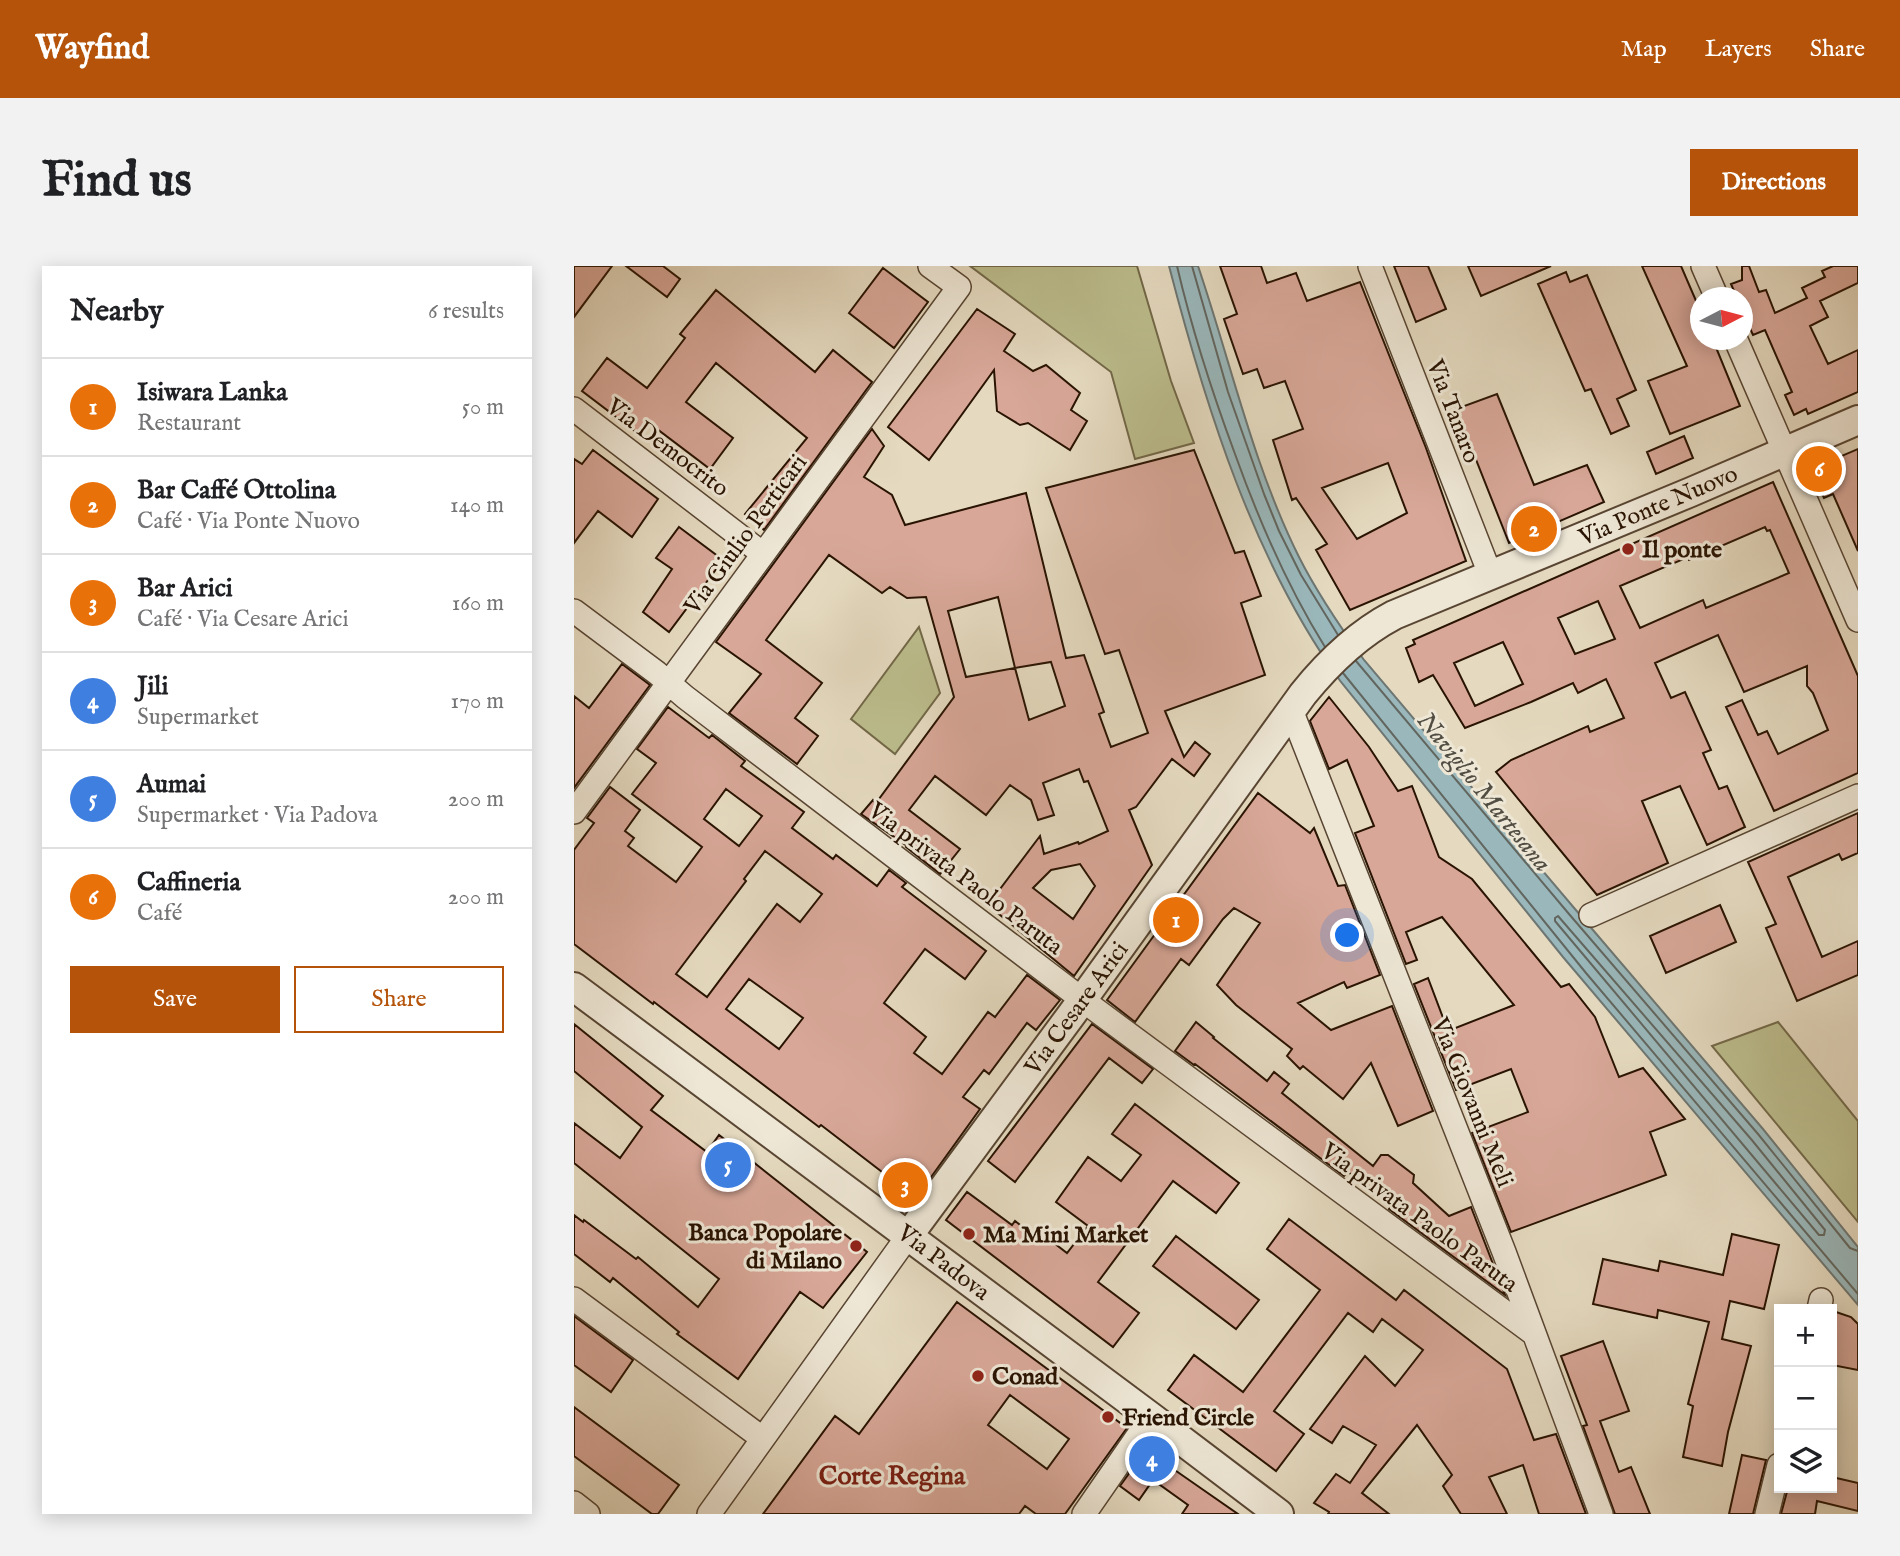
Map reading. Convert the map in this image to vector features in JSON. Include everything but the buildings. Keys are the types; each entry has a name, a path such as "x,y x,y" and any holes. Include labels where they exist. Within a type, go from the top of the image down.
{"street":[{"name":"Via Giulio Perticari","path":"574,812 959,287 930,266"},
{"name":"Via Tanaro","path":"1370,266 1490,574"},
{"path":"1704,266 1713,287"},
{"path":"1740,350 1858,620"},
{"name":"Via Democrito","path":"574,409 763,554"},
{"name":"Via Ponte Nuovo","path":"1297,702 1321,671 1370,630 1394,615 1858,420"},
{"name":"Via privata Paolo Paruta","path":"574,611 1083,1000 1533,1333"},
{"name":"Via Cesare Arici","path":"908,1236 1083,1000 1297,702"},
{"name":"Via Giovanni Meli","path":"1297,702 1601,1514"},
{"path":"1591,915 1858,796"},
{"name":"Via Padova","path":"574,987 1279,1514"},
{"path":"709,1514 908,1236"},
{"path":"574,1299 762,1438"},
{"path":"1084,1514 1152,1417"},
{"path":"1767,1514 1774,1485"},
{"path":"574,1503 588,1514"}],"green space":[{"path":"970,266 1137,266 1171,381 1194,443 1135,459 1111,372"},
{"path":"919,627 940,693 895,754 851,719"},
{"path":"1778,1022 1858,1121 1858,1222 1712,1046"}],"water":[{"path":"1169,266 1198,266 1268,486 1299,557 1338,623 1364,660 1763,1129 1858,1247 1858,1305 1563,957 1341,682 1310,635 1283,586 1236,482 1199,374"}],"place":[{"name":"Caffineria","path":"1819,469"},
{"name":"Bar Caffé Ottolina","path":"1534,529"},
{"name":"Il ponte","path":"1628,549"},
{"name":"Isiwara Lanka","path":"1176,920"},
{"name":"Aumai","path":"728,1165"},
{"name":"Bar Arici","path":"905,1185"},
{"name":"Ma Mini Market","path":"969,1234"},
{"name":"Banca Popolare di Milano","path":"856,1246"},
{"name":"Conad","path":"978,1376"},
{"name":"Friend Circle","path":"1108,1417"},
{"name":"Jili","path":"1152,1459"}],"district":[{"name":"Corte Regina","path":"892,1475"}],"water label":[{"name":"Naviglio Martesana","path":"1485,791"}]}
